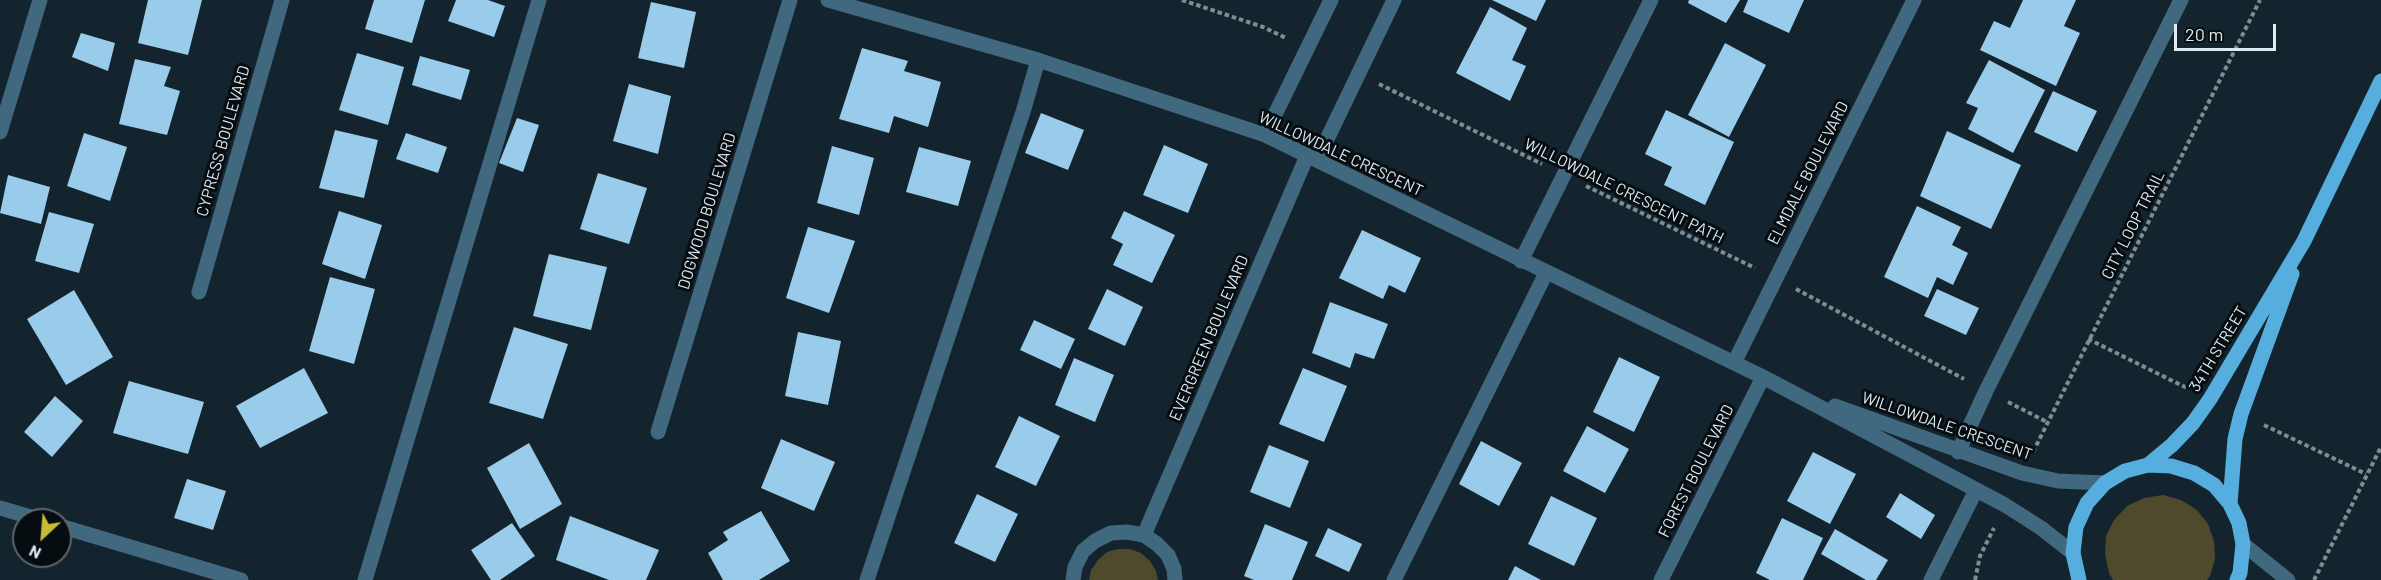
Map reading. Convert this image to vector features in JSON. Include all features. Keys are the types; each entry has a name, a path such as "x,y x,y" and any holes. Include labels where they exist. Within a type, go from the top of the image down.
{"main road":[{"name":"34TH STREET","path":"2148,465 2193,423 2210,399 2304,241 2381,81"},
{"name":"34TH STREET","path":"2230,504 2235,439 2241,414 2304,241"},
{"path":"2079,580 2073,553 2076,527 2087,503 2105,483 2125,471 2148,465 2171,466 2194,473 2214,485 2230,504 2239,523 2243,544 2240,573 2237,580"}],"street":[{"path":"0,132 40,0"},
{"name":"CYPRESS BOULEVARD","path":"199,292 282,0"},
{"path":"365,580 539,0"},
{"name":"DOGWOOD BOULEVARD","path":"658,432 790,0"},
{"name":"WILLOWDALE CRESCENT","path":"828,0 1038,60 1265,135 1763,377 1976,490 2041,528 2073,553"},
{"path":"1265,135 1331,0"},
{"name":"EVERGREEN BOULEVARD","path":"1144,535 1312,158 1358,74 1394,0"},
{"path":"1521,261 1651,0"},
{"name":"ELMDALE BOULEVARD","path":"1734,363 1914,0"},
{"path":"1958,452 1986,391 2181,0"},
{"path":"867,580 1023,112 1038,60"},
{"path":"1394,580 1546,273"},
{"name":"FOREST BOULEVARD","path":"1661,580 1763,377"},
{"name":"WILLOWDALE CRESCENT","path":"1781,387 2022,473 2058,481 2105,483"},
{"path":"1931,580 1976,490"},
{"path":"72,530 241,580"},
{"path":"1073,580 1075,567 1083,552 1095,540 1119,532 1144,535 1157,543 1167,555 1174,569 1175,580"},
{"path":"2243,544 2288,580"}],"path":[{"path":"1182,0 1263,27 1307,48"},
{"name":"CITY LOOP TRAIL","path":"2028,461 2260,0"},
{"name":"WILLOWDALE CRESCENT PATH","path":"1358,74 1775,278 2048,422"},
{"path":"2088,339 2190,389"},
{"path":"2253,420 2366,474"},
{"path":"2315,577 2381,447"},
{"path":"1975,580 1980,556 1999,519"}],"shaded area":[{"path":"2163,495 2181,500 2197,510 2208,524 2214,541 2215,559 2210,576 2207,580 2113,580 2105,554 2106,536 2114,520 2127,506 2144,498"},
{"path":"1130,549 1141,553 1150,561 1158,580 1089,580 1091,570 1098,560 1107,552"}],"building":[{"path":"148,0 202,0 188,55 138,43"},
{"path":"374,0 425,0 412,43 365,29"},
{"path":"456,0 488,0 505,6 494,37 448,21"},
{"path":"1492,0 1546,0 1536,21"},
{"path":"1689,0 1740,0 1726,23 1688,3"},
{"path":"1748,0 1804,0 1789,33 1743,12"},
{"path":"2023,0 2076,0 2064,26 2080,33 2056,86 1980,50 1994,21 2010,28"},
{"path":"651,2 696,12 684,68 638,58"},
{"path":"1490,7 1527,28 1512,60 1526,66 1510,101 1456,73"},
{"path":"81,33 115,43 108,71 72,57"},
{"path":"1725,43 1766,65 1729,137 1688,115"},
{"path":"862,48 908,61 904,71 941,82 928,127 894,116 889,133 839,119"},
{"path":"357,53 404,67 388,125 339,110"},
{"path":"420,56 470,70 461,100 412,85"},
{"path":"135,59 171,67 164,86 180,91 167,135 119,124"},
{"path":"1989,60 2045,90 2013,153 1968,129 1978,108 1966,103"},
{"path":"629,84 671,96 658,154 613,141"},
{"path":"2053,91 2097,111 2077,152 2034,132"},
{"path":"1666,110 1734,142 1705,205 1664,185 1672,167 1645,154"},
{"path":"1041,113 1084,130 1068,170 1025,153"},
{"path":"517,118 539,125 523,172 499,163"},
{"path":"335,130 378,140 364,198 319,188"},
{"path":"1947,131 2021,165 1991,229 1920,196"},
{"path":"84,133 127,147 110,201 67,186"},
{"path":"406,133 447,147 438,173 396,159"},
{"path":"1164,145 1208,164 1188,213 1143,195"},
{"path":"832,146 874,158 859,215 817,203"},
{"path":"919,147 971,161 958,206 906,192"},
{"path":"598,173 647,188 629,244 580,229"},
{"path":"8,175 50,187 41,224 0,213"},
{"path":"1917,206 1961,227 1952,245 1968,253 1953,285 1937,277 1928,298 1884,277"},
{"path":"339,211 382,225 365,279 322,264"},
{"path":"1124,211 1175,235 1152,283 1113,265 1123,244 1111,238"},
{"path":"49,212 94,224 79,273 35,261"},
{"path":"808,227 855,241 829,313 786,298"},
{"path":"1362,230 1421,258 1405,293 1389,285 1383,299 1339,278"},
{"path":"549,254 607,267 591,330 533,316"},
{"path":"330,277 375,289 354,364 309,351"},
{"path":"1107,289 1143,307 1125,346 1088,329"},
{"path":"1937,289 1979,308 1966,335 1924,316"},
{"path":"74,290 113,357 66,385 27,319"},
{"path":"1330,302 1388,324 1374,359 1355,353 1350,368 1312,353"},
{"path":"1034,320 1075,339 1061,369 1020,350"},
{"path":"514,327 568,344 543,419 489,403"},
{"path":"798,332 841,341 828,405 785,396"},
{"path":"1619,357 1660,377 1634,432 1593,412"},
{"path":"1074,358 1114,375 1095,422 1055,405"},
{"path":"304,368 328,413 260,448 236,406"},
{"path":"1303,368 1347,386 1324,442 1279,424"},
{"path":"129,381 204,402 188,454 113,433"},
{"path":"55,396 83,421 52,457 24,432"},
{"path":"1019,416 1060,436 1036,486 995,467"},
{"path":"1587,426 1629,449 1605,493 1563,471"},
{"path":"781,439 835,462 814,511 761,488"},
{"path":"1481,441 1522,463 1499,506 1459,484"},
{"path":"529,443 562,504 520,529 487,468"},
{"path":"1269,445 1309,461 1290,508 1250,492"},
{"path":"1813,452 1856,474 1830,524 1787,501"},
{"path":"187,479 226,491 213,530 174,518"},
{"path":"1900,493 1935,515 1921,539 1886,517"},
{"path":"977,494 1018,514 995,562 954,543"},
{"path":"1551,496 1597,518 1574,566 1528,544"},
{"path":"761,511 790,561 759,580 723,580 708,553 728,540 723,532"},
{"path":"570,516 659,550 646,580 609,580 556,560"},
{"path":"1782,518 1823,538 1803,580 1770,580 1756,573"},
{"path":"512,523 535,556 500,580 491,580 471,550"},
{"path":"1265,524 1308,542 1292,580 1254,580 1244,576"},
{"path":"1328,528 1362,544 1349,572 1315,556"},
{"path":"1835,529 1888,560 1876,580 1866,580 1821,554"},
{"path":"1515,566 1541,580 1508,580"}]}
